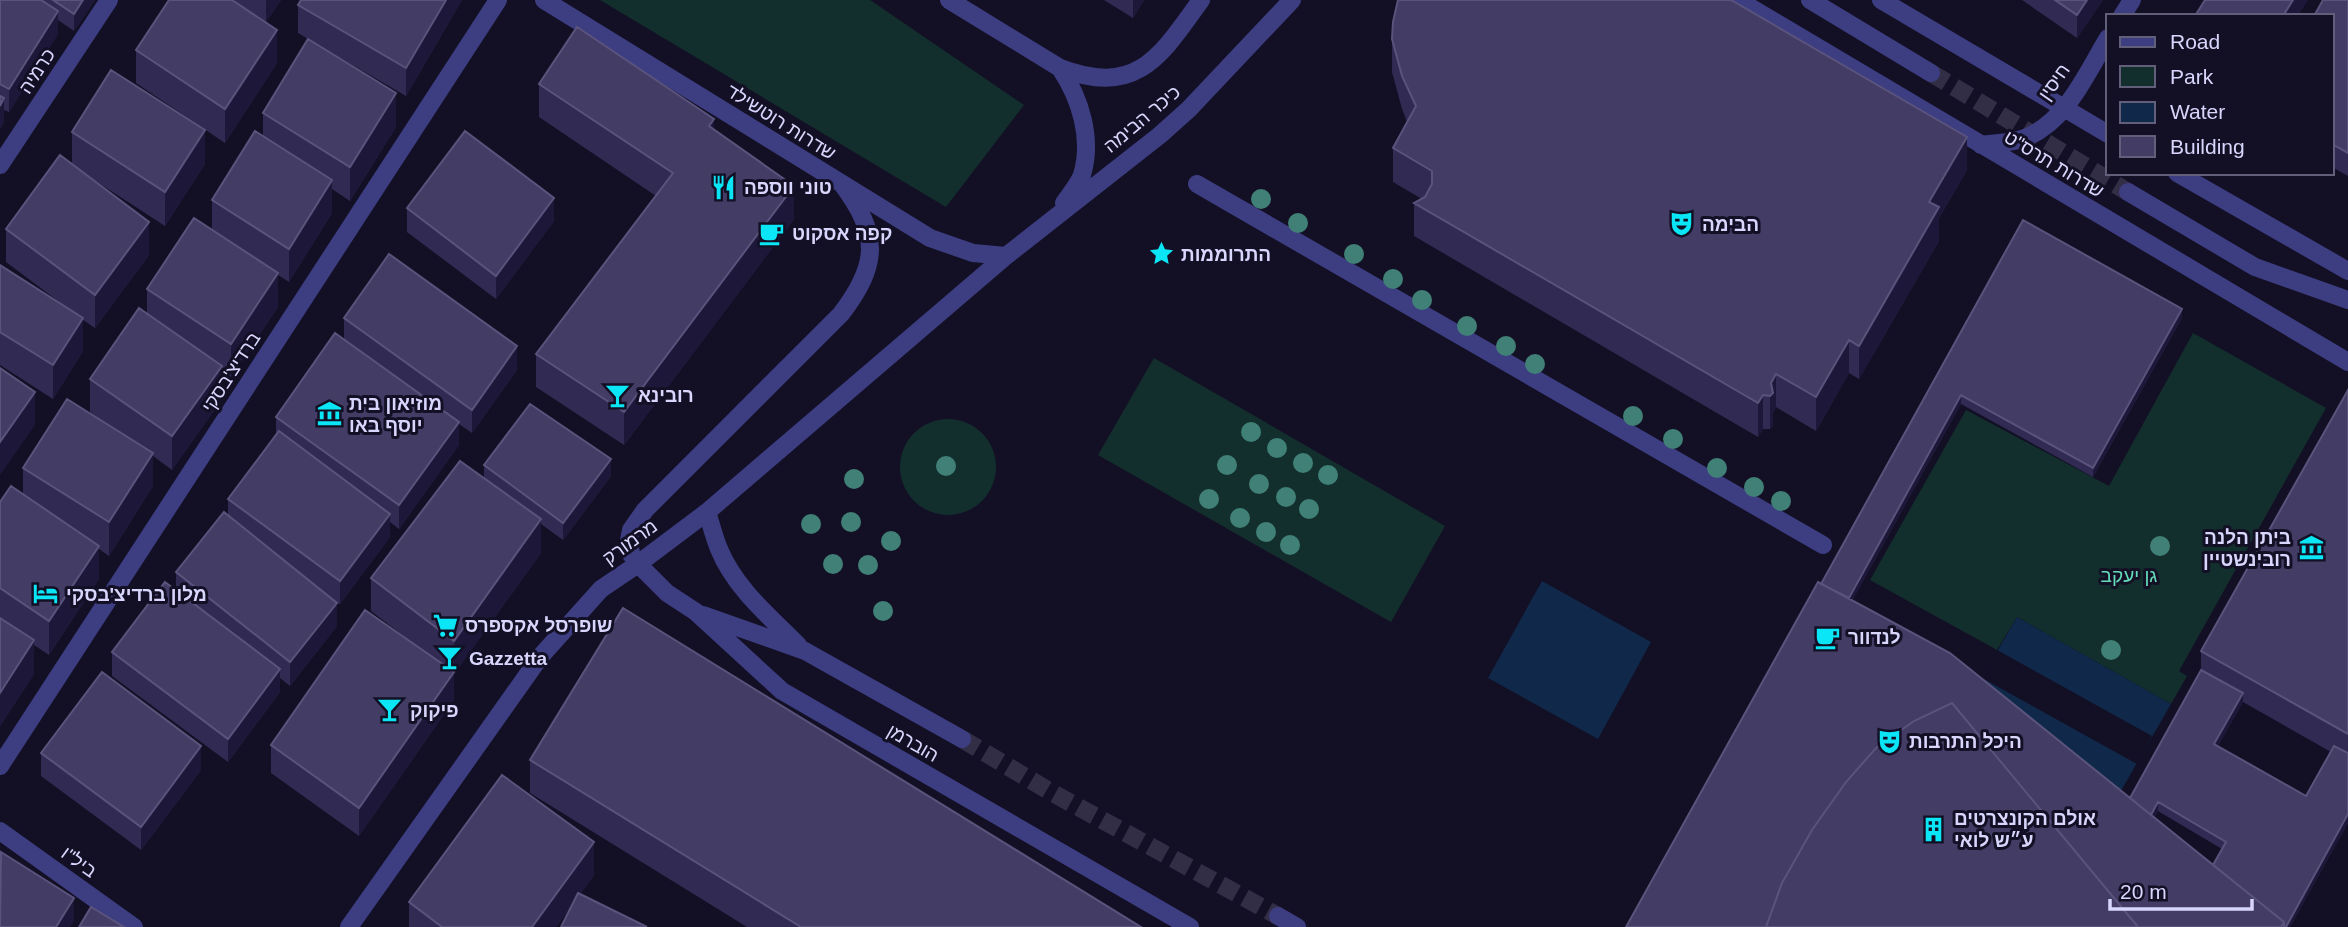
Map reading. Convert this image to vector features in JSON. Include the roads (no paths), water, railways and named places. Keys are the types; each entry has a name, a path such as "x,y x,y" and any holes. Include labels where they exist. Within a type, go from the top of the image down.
{"street":[{"name":"כרמיה","path":"0,165 109,0"},
{"name":"ברדיצ'בסקי","path":"0,766 498,0"},
{"name":"שדרות רוטשילד","path":"544,0 930,237 973,253 1006,256"},
{"path":"949,0 1060,68 1071,85 1081,112 1085,151 1081,177 1056,215"},
{"name":"כיכר הבימה","path":"1060,68 1102,79 1122,76 1144,68 1168,46 1201,0"},
{"name":"כיכר הבימה","path":"1006,256 1189,110 1292,0"},
{"name":"שדרות תרס\"ט","path":"1738,0 2348,362"},
{"path":"1810,0 1931,74"},
{"path":"1881,0 2106,133"},
{"name":"חיסין","path":"1981,145 2024,139 2045,128 2065,109 2106,41"},
{"path":"2180,175 2348,271"},
{"path":"638,564 632,554 629,540 631,530 645,510 841,314 854,297 867,268 871,242 862,215 842,184"},
{"path":"1197,184 1823,545"},
{"path":"2128,192 2255,267 2348,300"},
{"name":"מרמורק","path":"349,927 540,657 601,589 707,512 1006,256"},
{"path":"707,512 719,550 734,577 755,603 804,651"},
{"name":"הוברמן","path":"638,564 667,593 696,612 782,691 1190,927"},
{"path":"696,612 804,651 962,739"},
{"name":"ביל\"ו","path":"0,831 134,927"},
{"path":"1278,916 1297,927"}],"water":[{"path":"1542,581 1651,642 1598,739 1488,678"},
{"path":"2017,617 2171,704 2118,796 1964,709"}],"tunnel":[{"path":"1931,73 2128,192"},
{"path":"962,739 1049,791 1278,916"}],"place":[{"name":"טוני ווספה","path":"724,187"},
{"name":"הבימה","path":"1682,224"},
{"name":"קפה אסקוט","path":"772,233"},
{"name":"התרוממות","path":"1161,254"},
{"name":"רובינא","path":"618,395"},
{"name":"מוזיאון בית יוסף באו","path":"329,414"},
{"name":"ביתן הלנה רובינשטיין","path":"2311,548"},
{"name":"מלון ברדיצ'בסקי","path":"46,594"},
{"name":"שופרסל אקספרס","path":"445,625"},
{"name":"לנדוור","path":"1828,637"},
{"name":"Gazzetta","path":"449,658"},
{"name":"פיקוק","path":"390,710"},
{"name":"היכל התרבות","path":"1889,741"},
{"name":"אולם הקונצרטים ע״ש לואי","path":"1934,829"}],"park label":[{"name":"גן יעקב","path":"2129,575"}]}
